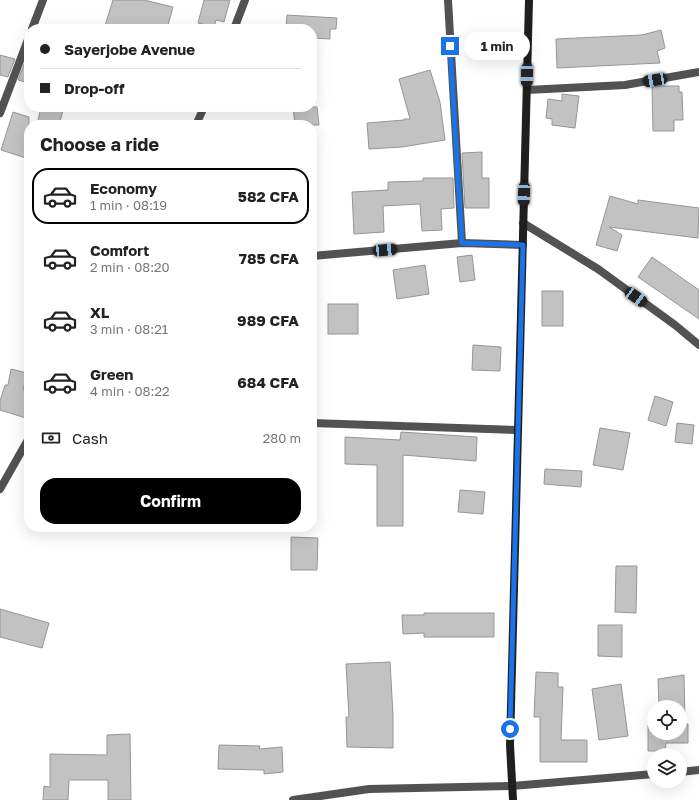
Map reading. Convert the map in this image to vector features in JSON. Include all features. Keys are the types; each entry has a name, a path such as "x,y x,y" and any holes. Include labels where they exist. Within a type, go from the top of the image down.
{"street":[{"path":"34,24 43,0"},
{"path":"236,24 245,0"},
{"path":"448,0 462,243"},
{"path":"513,800 510,745 529,0"},
{"path":"0,112 24,50"},
{"path":"527,90 625,85 699,72"},
{"path":"523,223 598,269 675,325 699,345"},
{"path":"317,256 462,243 523,245"},
{"path":"317,423 518,430"},
{"path":"0,489 2,480 24,446"},
{"path":"687,771 699,770"},
{"path":"293,800 369,789 512,786 647,775"}],"building":[{"path":"113,0 144,0 173,7 168,24 106,24"},
{"path":"204,0 230,0 224,22 216,20 215,24 198,23"},
{"path":"287,15 337,18 336,29 330,29 330,39 317,38 317,24 286,24"},
{"path":"661,30 665,48 657,51 660,63 557,68 556,39 642,35"},
{"path":"0,55 15,59 8,77 0,75"},
{"path":"24,65 24,82 18,80"},
{"path":"430,70 440,102 445,140 402,147 369,149 367,123 410,119 399,79"},
{"path":"652,86 679,86 679,92 682,92 683,120 674,120 674,131 653,131"},
{"path":"562,94 579,96 575,128 552,125 552,119 546,118 548,99 562,101"},
{"path":"317,107 319,125 317,125 317,120 294,120 294,112 317,112"},
{"path":"13,112 29,117 29,120 24,120 24,157 1,150"},
{"path":"40,112 63,112 60,120 38,120"},
{"path":"482,152 482,178 489,178 489,208 465,208 462,153"},
{"path":"423,178 453,178 454,208 441,209 442,230 422,231 420,204 383,206 384,232 354,234 352,192 388,190 388,182 423,181"},
{"path":"610,196 638,204 638,200 699,208 698,238 609,227 622,235 617,251 596,245"},
{"path":"472,255 475,280 460,282 457,257"},
{"path":"652,257 699,290 699,319 638,277"},
{"path":"425,265 429,294 397,299 393,270"},
{"path":"542,291 563,291 563,326 542,326"},
{"path":"328,304 358,304 358,334 328,334"},
{"path":"473,345 501,347 500,371 472,370"},
{"path":"11,369 24,372 24,417 0,410 0,401 5,385 8,385"},
{"path":"655,396 673,402 666,426 648,420"},
{"path":"677,423 694,425 692,444 675,442"},
{"path":"600,428 630,433 623,470 593,465"},
{"path":"401,432 477,437 476,461 403,455 403,526 377,526 377,465 345,464 345,437 400,440"},
{"path":"545,469 582,471 581,487 544,484"},
{"path":"460,490 485,492 483,514 458,512"},
{"path":"291,537 318,538 317,570 291,570"},
{"path":"616,566 637,566 636,613 615,612"},
{"path":"0,609 49,623 42,648 0,637"},
{"path":"424,613 494,613 494,637 424,637 424,633 403,634 402,615 424,615"},
{"path":"598,625 622,625 622,657 598,656"},
{"path":"390,662 393,748 347,747 346,717 349,717 346,664"},
{"path":"536,672 558,673 558,687 563,687 561,740 587,740 587,762 540,762 540,717 534,717"},
{"path":"684,675 685,700 659,700 658,679"},
{"path":"621,684 628,736 599,740 592,689"},
{"path":"688,724 688,743 666,743 665,748 648,748 648,740 687,740"},
{"path":"130,734 131,800 108,800 108,780 69,780 68,800 43,800 44,786 50,787 50,754 107,755 107,735"},
{"path":"219,745 260,746 259,749 282,747 283,772 264,774 264,770 218,769"}],"route":[{"path":"450,46 462,243 523,245 510,729"}]}
